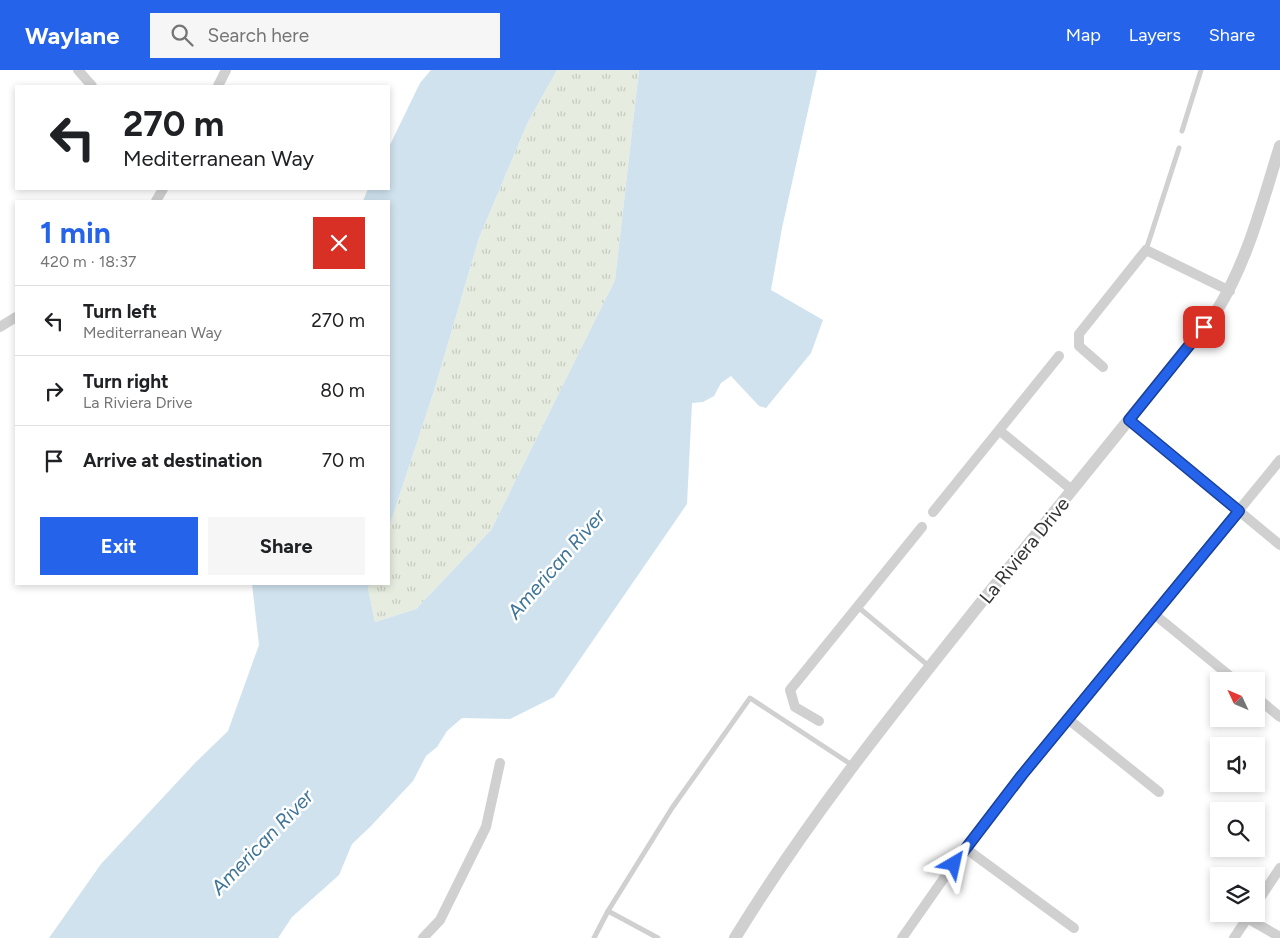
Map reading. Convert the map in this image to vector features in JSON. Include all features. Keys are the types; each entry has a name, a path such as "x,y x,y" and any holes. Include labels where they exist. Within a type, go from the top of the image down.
{"street":[{"path":"78,70 91,85"},
{"path":"218,85 226,70"},
{"name":"La Riviera Drive","path":"735,938 796,843 852,765 1216,312 1230,291 1246,253 1280,146"},
{"path":"1103,367 1079,346 1079,334 1146,250 1230,291"},
{"path":"0,327 15,318"},
{"path":"933,512 1059,356"},
{"path":"1129,420 1280,545"},
{"path":"1000,430 1072,490"},
{"path":"902,938 965,848 1280,460"},
{"path":"819,721 795,708 790,690 922,526"},
{"path":"1154,614 1225,672"},
{"path":"1265,704 1280,717"},
{"path":"1068,719 1159,792"},
{"path":"423,938 440,920 486,827 500,763"},
{"path":"965,848 1074,928"},
{"path":"1265,890 1280,868"},
{"path":"1234,938 1244,922"},
{"path":"1257,922 1280,937"}],"lane":[{"path":"1182,131 1201,70"},
{"path":"1146,250 1179,148"},
{"path":"857,607 930,667"},
{"path":"594,938 608,911 672,808 750,698 852,765"},
{"path":"608,911 658,938"}],"green space":[{"path":"557,70 639,70 615,280 491,530 416,609 375,622 368,588 370,585 390,585 390,524 434,391 479,238 527,124"}],"water":[{"path":"431,70 557,70 527,124 479,238 434,391 390,524 390,200 363,200 368,190 390,190 390,145 420,83"},
{"name":"American River","path":"639,70 817,70 782,228 771,290 823,320 811,353 766,408 759,406 731,376 721,383 714,396 703,402 692,403 687,504 554,697 510,719 462,718 447,731 437,747 426,756 413,781 352,844 339,875 292,917 278,938 49,938 101,864 195,763 228,731 259,645 252,585 370,585 368,588 375,622 416,609 491,530 615,280"}],"route":[{"path":"954,864 1022,775 1239,511 1129,420 1204,327"}]}
